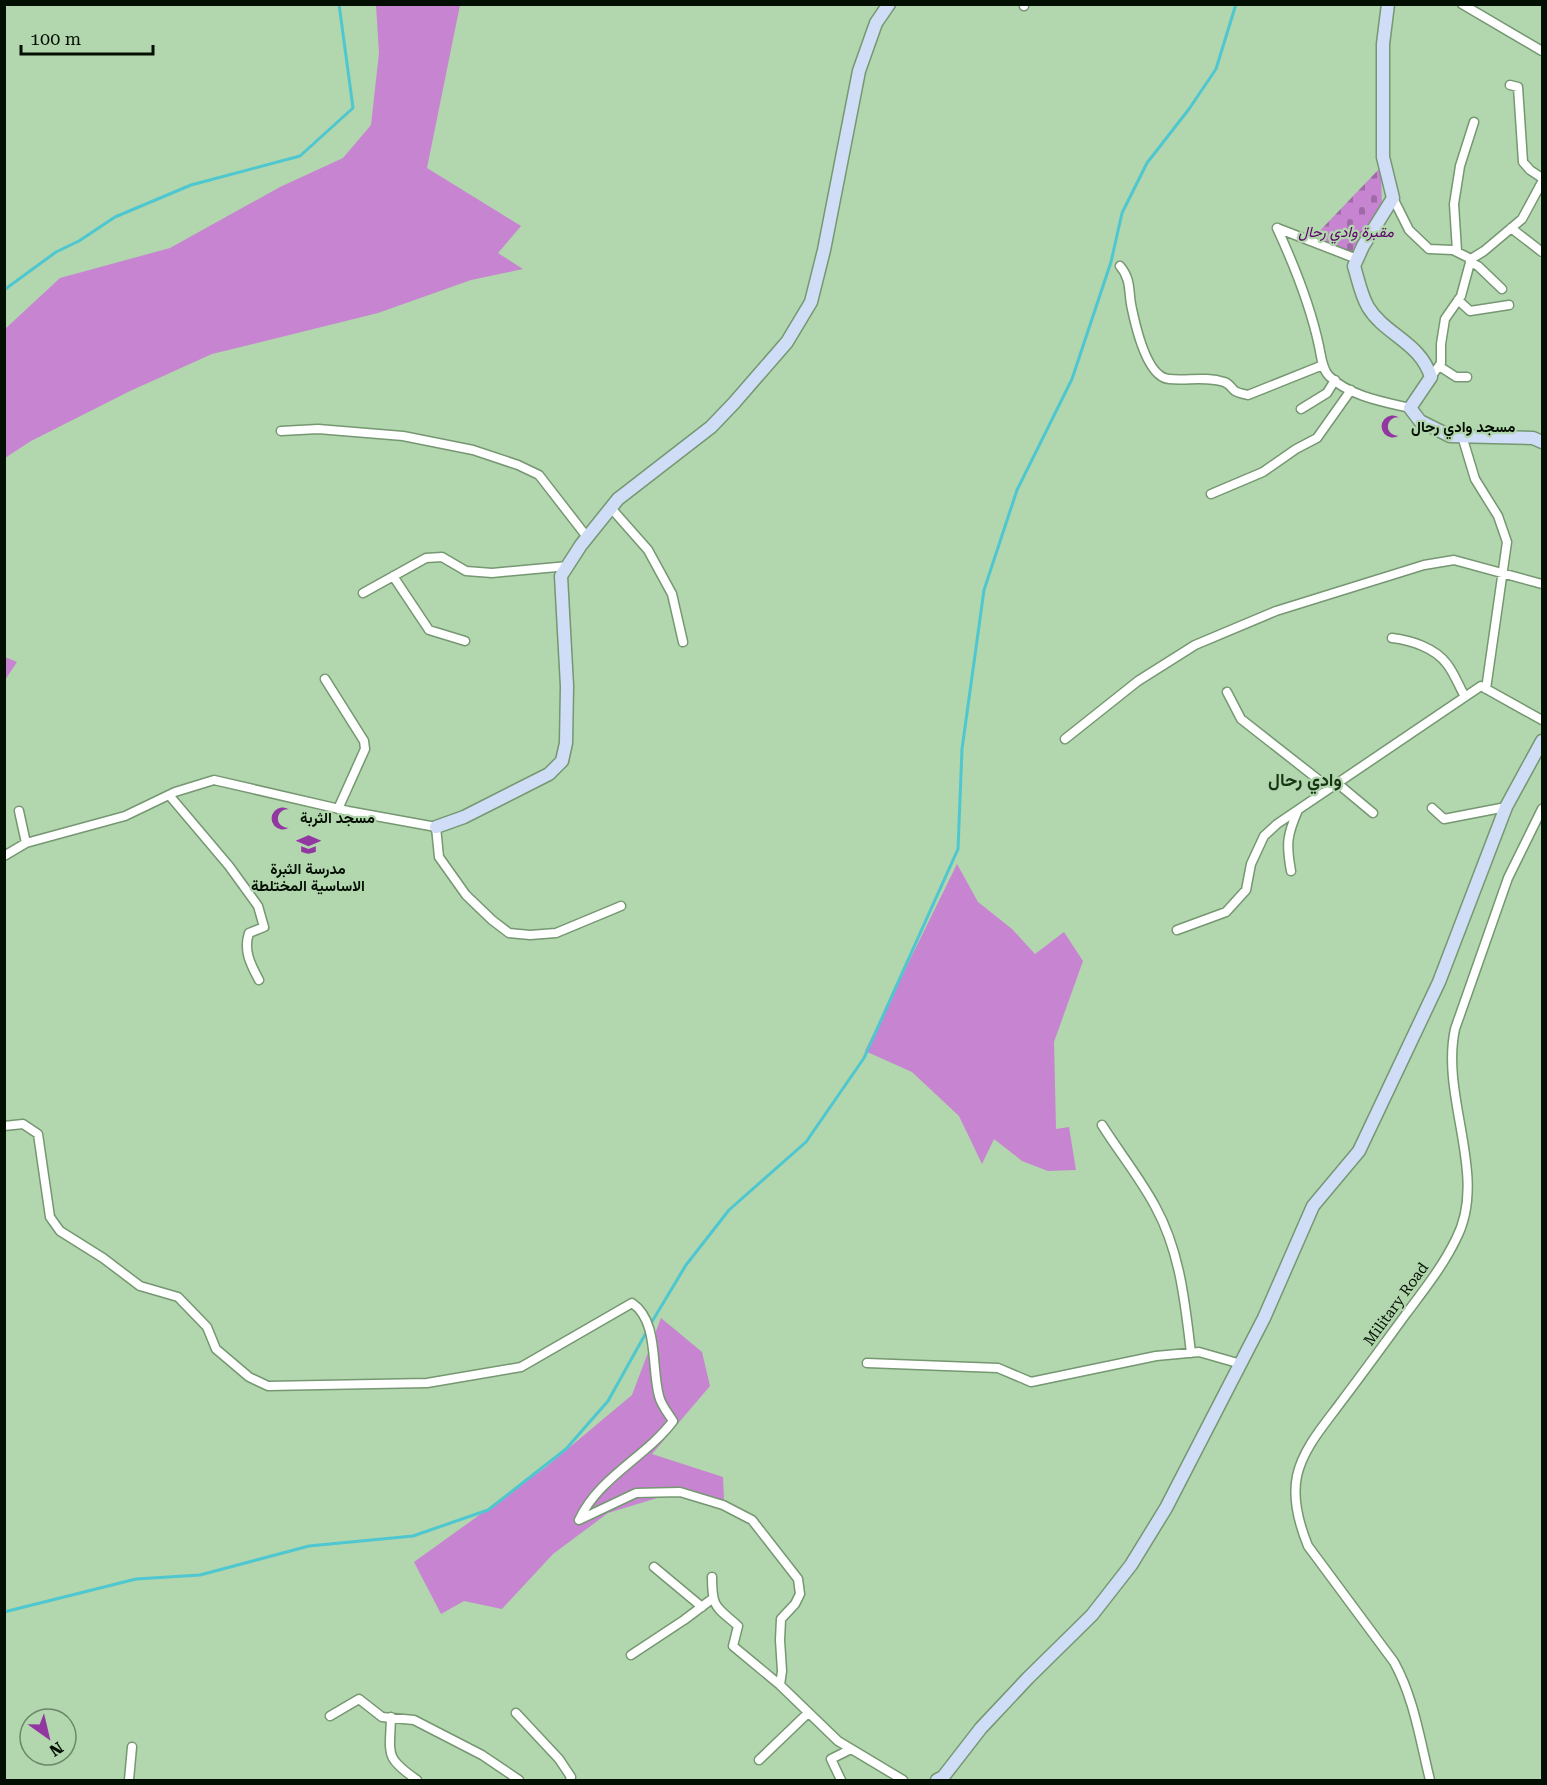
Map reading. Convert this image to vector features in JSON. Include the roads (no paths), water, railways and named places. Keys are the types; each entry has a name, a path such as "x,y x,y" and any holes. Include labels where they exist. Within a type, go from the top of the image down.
{"street":[{"path":"4,856 26,843 125,816 169,795 214,780 338,809 436,827 464,817 549,774 562,761 566,742 567,686 561,576 587,537 618,499 679,453 717,420 787,342 811,302 824,250 859,71 876,23 889,4"},
{"path":"1388,4 1383,44 1383,157 1393,198 1409,230 1429,249 1457,251 1471,260 1502,289"},
{"path":"1462,4 1542,51"},
{"path":"1410,408 1441,363 1445,319 1458,300 1471,260 1522,219 1542,180 1523,162 1518,87 1510,85"},
{"path":"1457,251 1454,204 1460,166 1473,122"},
{"path":"1393,198 1354,266 1369,308 1385,325 1410,345 1427,364 1431,377"},
{"path":"1357,259 1277,228 1294,263 1312,312 1323,365 1328,375 1357,394 1410,408 1420,421 1450,436 1533,438 1542,442"},
{"path":"1511,228 1542,252"},
{"path":"1120,266 1127,275 1131,290 1131,308 1151,369 1166,379 1199,378 1227,382 1236,392 1248,394 1323,365"},
{"path":"1458,300 1470,311 1509,305"},
{"path":"1439,366 1456,377 1467,377"},
{"path":"1301,409 1327,393 1335,380"},
{"path":"1211,494 1263,472 1296,449 1317,438 1351,390"},
{"path":"281,431 318,429 403,436 473,450 518,465 539,476 587,537"},
{"path":"1462,436 1475,479 1498,516 1507,542 1486,688"},
{"path":"611,508 648,550 672,594 683,642"},
{"path":"363,593 426,558 442,558 466,571 492,573 568,566"},
{"path":"1065,740 1138,681 1195,645 1276,611 1424,565 1454,560 1542,584"},
{"path":"393,576 429,630 465,641"},
{"path":"1392,638 1404,639 1423,646 1446,662 1465,697"},
{"path":"325,679 364,741 365,749 338,809"},
{"path":"1177,930 1226,912 1246,890 1251,864 1264,836 1277,824 1481,686 1542,720"},
{"path":"1227,692 1242,719 1329,788"},
{"path":"941,1779 981,1728 1092,1615 1131,1564 1166,1509 1264,1318 1313,1206 1359,1151 1439,982 1506,807 1542,741"},
{"path":"1337,783 1373,813"},
{"path":"169,795 229,866 258,906 264,927 249,933 246,942 249,963 259,980"},
{"path":"1432,808 1444,819 1506,807"},
{"name":"Military Road","path":"1430,1780 1402,1676 1308,1546 1297,1512 1297,1475 1314,1439 1432,1280 1458,1236 1465,1214 1468,1188 1453,1085 1451,1049 1458,1021 1508,878 1542,808"},
{"path":"1291,871 1287,846 1291,825 1298,810"},
{"path":"19,811 26,843"},
{"path":"436,827 439,857 466,895 509,933 530,935 556,933 621,906"},
{"path":"4,1126 23,1124 38,1134 51,1217 60,1231 103,1258 140,1286 178,1297 207,1327 216,1348 249,1377 268,1386 427,1383 521,1366 632,1303 642,1310 649,1328 653,1369 660,1399 673,1421 664,1434 618,1471 586,1505 579,1520 636,1492 680,1492 723,1505 752,1520 798,1579 800,1594 782,1619 780,1685"},
{"path":"1102,1125 1155,1207 1174,1252 1183,1289 1191,1353"},
{"path":"867,1363 998,1368 1030,1382 1156,1356 1199,1352 1241,1364"},
{"path":"654,1567 702,1607"},
{"path":"712,1577 712,1599 715,1605 738,1626 733,1646 780,1685 838,1741 903,1780"},
{"path":"631,1655 712,1599"},
{"path":"330,1716 359,1699 382,1717 414,1720 482,1755 519,1780"},
{"path":"516,1713 559,1759 571,1777 570,1780"},
{"path":"759,1760 808,1713"},
{"path":"391,1717 390,1756 399,1767 417,1780"},
{"path":"129,1780 132,1748"},
{"path":"842,1780 831,1759 851,1749"}],"waterway":[{"path":"4,290 56,252 79,241 115,217 191,185 300,156 353,108 339,4"},
{"path":"650,1325 686,1265 729,1210 806,1142 864,1058 958,849 962,749 984,590 1017,490 1072,379 1111,262 1122,213 1147,163 1189,109 1216,69 1236,4"},
{"path":"4,1612 136,1579 200,1575 309,1546 413,1536 488,1510 566,1449 608,1401 647,1331"}],"place":[{"name":"مسجد وادي رحال","path":"1393,427"},
{"name":"مسجد الثربة","path":"282,818"},
{"name":"مدرسة الثبرة الاساسية المختلطة","path":"308,845"}],"district":[{"name":"وادي رحال","path":"1305,780"}],"park label":[{"name":"مقبرة وادي رحال","path":"1346,232"}]}
